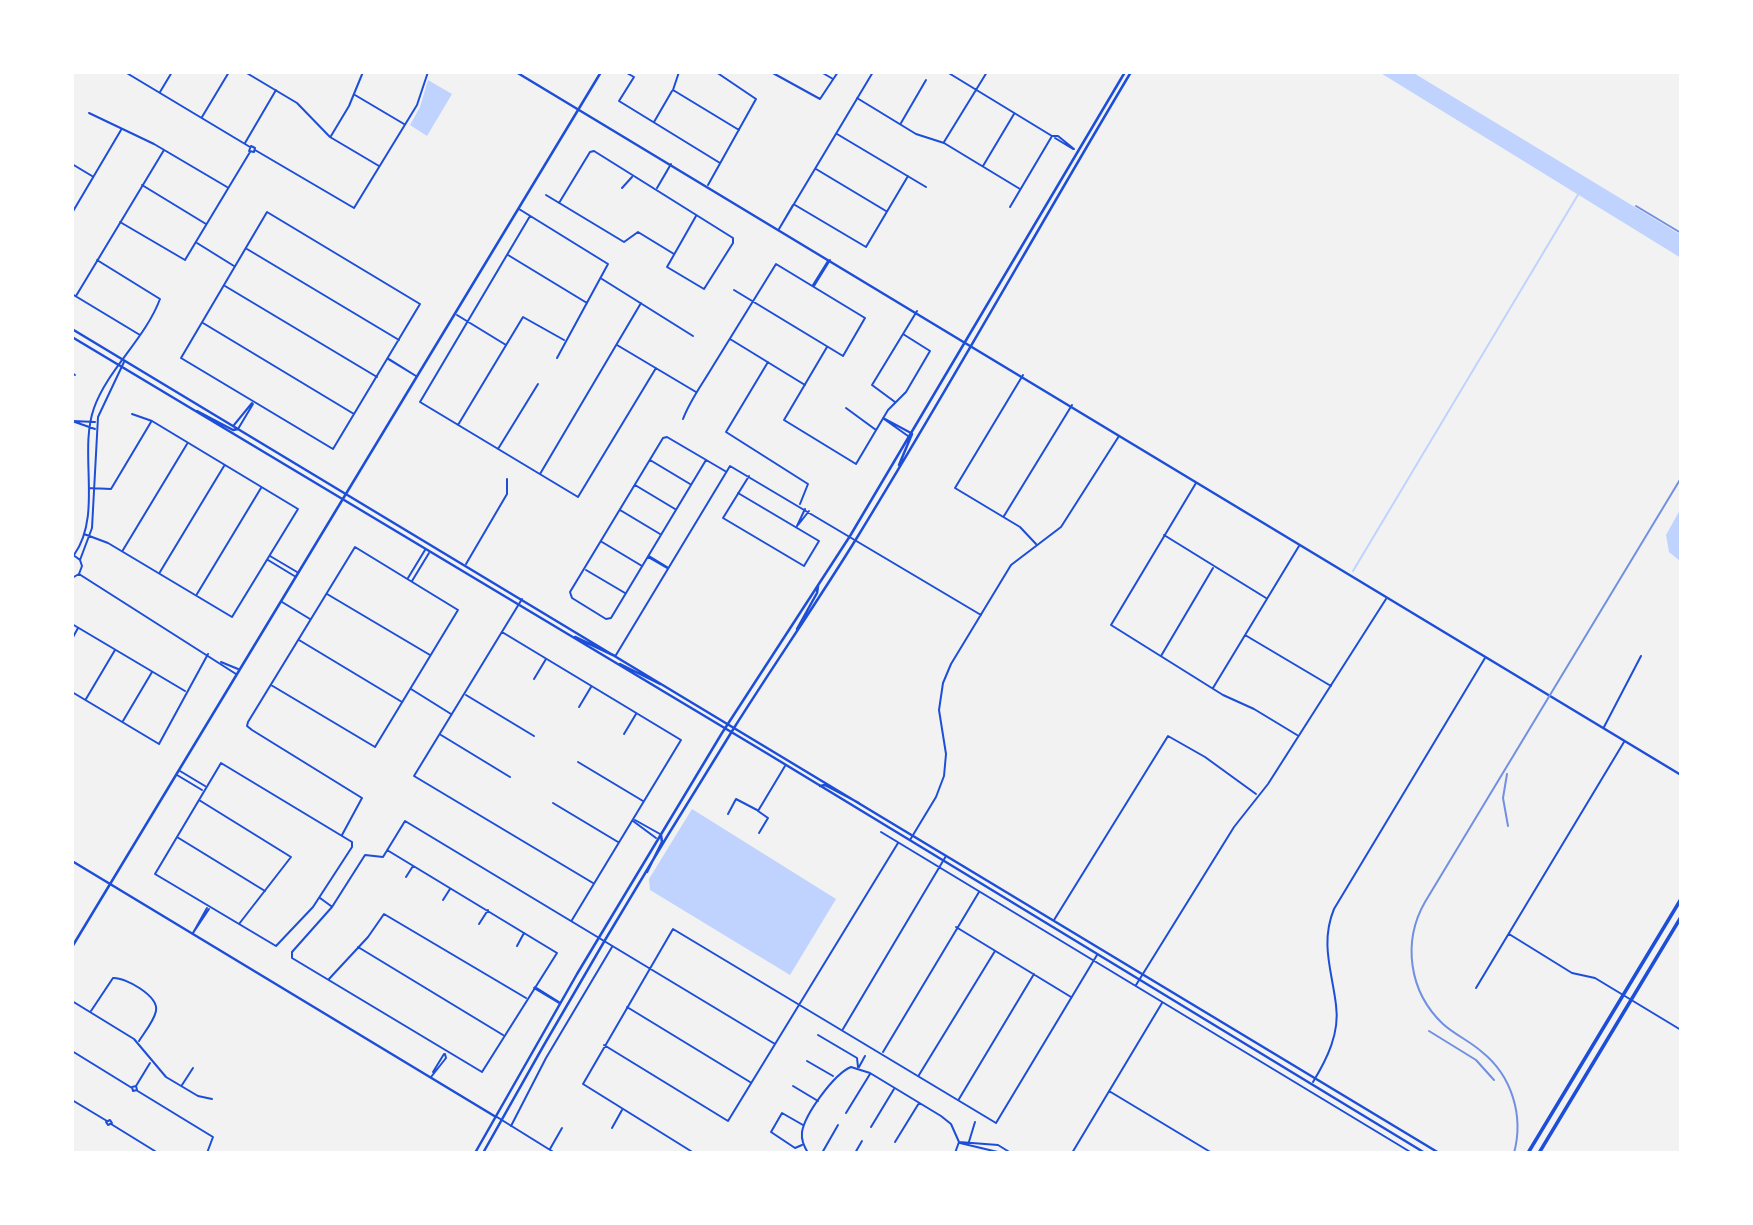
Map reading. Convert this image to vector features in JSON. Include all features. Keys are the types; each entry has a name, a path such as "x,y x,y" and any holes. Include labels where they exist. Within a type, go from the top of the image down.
{"main road":[{"path":"516,72 917,311 1681,775"},
{"path":"72,947 601,72"},
{"path":"483,1153 735,726 856,539 973,345 1121,89 1128,72"},
{"path":"475,1153 658,839 725,729 850,536 966,342 1075,150 1128,72"},
{"path":"72,329 735,726 1439,1153"},
{"path":"72,337 786,765 1425,1153"},
{"path":"194,410 233,430 238,429"},
{"path":"900,467 911,435"},
{"path":"794,635 817,593 818,586"},
{"path":"568,634 612,657 616,655"},
{"path":"613,661 656,683 663,683"},
{"path":"820,786 825,785 866,805"},
{"path":"647,872 662,842 661,835"},
{"path":"72,861 432,1075 496,1117"},
{"path":"1528,1153 1681,899"},
{"path":"1539,1153 1681,917"}],"street":[{"path":"125,72 354,208 417,105 422,83 428,72"},
{"path":"159,93 172,72"},
{"path":"202,118 229,72"},
{"path":"245,72 302,107 330,137 380,167"},
{"path":"330,137 363,72"},
{"path":"625,72 634,77 619,101 720,163"},
{"path":"653,122 673,90 679,72"},
{"path":"707,186 756,99 754,94 716,72"},
{"path":"771,72 816,99 824,96 838,72"},
{"path":"821,72 834,79"},
{"path":"779,229 873,72"},
{"path":"947,72 1073,146 1082,154"},
{"path":"944,143 987,72"},
{"path":"900,124 926,80"},
{"path":"244,144 276,90"},
{"path":"673,90 740,131"},
{"path":"354,94 405,124"},
{"path":"857,98 922,136 944,143 1020,189"},
{"path":"89,113 164,150 228,188"},
{"path":"982,166 1015,113"},
{"path":"72,213 122,129"},
{"path":"836,133 926,187"},
{"path":"1010,207 1053,136"},
{"path":"120,222 185,260 250,152 250,147"},
{"path":"76,296 164,150"},
{"path":"250,152 255,150"},
{"path":"559,203 590,152 594,151 734,240 705,289 667,267 696,216"},
{"path":"72,164 94,177"},
{"path":"656,190 671,164"},
{"path":"815,169 887,212"},
{"path":"622,188 632,176"},
{"path":"794,204 866,247 908,176"},
{"path":"142,185 207,224"},
{"path":"545,195 624,242 638,232 674,254"},
{"path":"519,209 608,264 564,340 557,358"},
{"path":"267,212 420,304 333,449 181,358 246,249 267,212"},
{"path":"530,216 419,402 578,497 656,368"},
{"path":"196,243 235,266"},
{"path":"246,249 399,340"},
{"path":"507,254 587,303"},
{"path":"79,574 80,560 90,536 97,423 125,361 160,299 97,260"},
{"path":"813,286 817,285 830,260"},
{"path":"684,419 697,393 752,302 776,264 865,318 843,356 752,302 734,290"},
{"path":"601,279 693,336"},
{"path":"224,285 377,377"},
{"path":"72,294 140,335"},
{"path":"539,474 641,303"},
{"path":"895,403 872,385 917,311"},
{"path":"456,314 506,345"},
{"path":"457,426 523,317 564,340"},
{"path":"202,322 355,414"},
{"path":"827,346 784,420 856,464 883,418 906,392 930,351 903,334"},
{"path":"730,339 806,385"},
{"path":"617,344 697,393"},
{"path":"388,359 417,376"},
{"path":"80,560 73,554 84,534 93,408 118,365 125,361"},
{"path":"768,362 726,432 810,485 799,505"},
{"path":"1023,375 955,488 1025,531 1037,545"},
{"path":"497,450 538,384"},
{"path":"232,425 240,421 253,403"},
{"path":"238,429 253,403"},
{"path":"1004,517 1072,405"},
{"path":"846,408 877,430"},
{"path":"84,534 123,551 232,617 298,509 152,421 132,414"},
{"path":"883,418 911,435"},
{"path":"72,421 97,423"},
{"path":"72,421 96,429"},
{"path":"88,488 111,489 152,421"},
{"path":"910,840 936,797 943,776 946,754 939,710 943,683 951,664 1011,565 1061,527 1120,435"},
{"path":"706,460 609,619 570,596 664,437 706,460 726,472"},
{"path":"123,551 188,442"},
{"path":"649,459 691,485"},
{"path":"159,573 225,465"},
{"path":"616,655 730,466 750,475 981,615"},
{"path":"738,493 819,541 804,566 723,517 738,493 750,475"},
{"path":"466,565 507,495 507,479"},
{"path":"1197,482 1111,625 1213,689 1298,736"},
{"path":"634,484 676,509"},
{"path":"196,595 262,487"},
{"path":"797,526 805,508"},
{"path":"619,509 661,534"},
{"path":"797,526 809,511"},
{"path":"799,519 802,522"},
{"path":"1164,535 1267,599"},
{"path":"601,542 642,566"},
{"path":"1213,689 1300,544"},
{"path":"271,685 375,747 458,610 355,547 310,619 298,639 271,685 247,726 362,798 342,835"},
{"path":"407,579 425,549"},
{"path":"412,582 430,552"},
{"path":"270,556 297,575"},
{"path":"648,556 668,568"},
{"path":"267,560 297,575"},
{"path":"1160,657 1214,566"},
{"path":"585,569 625,593"},
{"path":"72,578 79,574"},
{"path":"79,574 236,674"},
{"path":"326,593 430,655"},
{"path":"1136,986 1234,827 1332,687 1387,597"},
{"path":"522,599 414,776 594,883"},
{"path":"281,601 310,619"},
{"path":"72,624 186,691"},
{"path":"72,639 79,628"},
{"path":"502,632 681,740 572,921"},
{"path":"1245,635 1332,687"},
{"path":"298,639 402,702"},
{"path":"86,700 116,649"},
{"path":"72,692 159,744 208,654"},
{"path":"1604,728 1641,656"},
{"path":"1312,1084 1335,1035 1337,1007 1325,940 1334,909 1486,658"},
{"path":"534,679 546,659"},
{"path":"220,662 239,670"},
{"path":"122,722 152,671"},
{"path":"579,707 592,686"},
{"path":"410,689 452,715"},
{"path":"464,694 534,736"},
{"path":"624,734 637,713"},
{"path":"440,735 510,777"},
{"path":"1054,920 1168,736 1205,757 1257,795"},
{"path":"1476,988 1625,741"},
{"path":"578,762 643,802"},
{"path":"221,764 352,842 352,847 320,898 276,946 155,874 206,787 221,764"},
{"path":"758,810 786,765"},
{"path":"177,772 206,787"},
{"path":"177,772 203,790"},
{"path":"728,814 736,799 758,810 768,818 759,833"},
{"path":"198,800 291,857 239,925"},
{"path":"553,803 619,842"},
{"path":"632,820 661,835"},
{"path":"632,820 658,839"},
{"path":"387,850 557,953 482,1072 445,1053 292,958 292,952 332,907 365,855 372,853 380,858 405,821 775,1044"},
{"path":"881,832 1412,1153"},
{"path":"176,836 266,891"},
{"path":"603,1045 728,1121 898,842"},
{"path":"842,1029 947,856"},
{"path":"406,877 414,866"},
{"path":"443,900 450,888"},
{"path":"882,1053 980,891"},
{"path":"320,898 332,907"},
{"path":"192,934 209,907"},
{"path":"479,925 488,910"},
{"path":"328,980 384,914 526,999"},
{"path":"956,927 1072,997"},
{"path":"694,1153 583,1084 603,1045 673,929 996,1124 1097,955"},
{"path":"517,946 525,932"},
{"path":"1508,933 1572,973 1595,978 1681,1030"},
{"path":"511,1126 546,1058 612,946"},
{"path":"358,947 504,1035"},
{"path":"919,1076 995,951"},
{"path":"958,1100 1034,974"},
{"path":"90,1013 110,980 122,979 147,994 156,1005 156,1012 138,1042"},
{"path":"534,987 561,1004"},
{"path":"72,1002 138,1042 161,1073 198,1096 212,1099"},
{"path":"1072,1153 1163,1002"},
{"path":"626,1007 751,1083"},
{"path":"818,1035 857,1058 859,1068"},
{"path":"72,1051 214,1139 207,1153"},
{"path":"432,1075 446,1058 445,1053"},
{"path":"859,1068 865,1056"},
{"path":"136,1090 151,1061"},
{"path":"807,1061 834,1077"},
{"path":"808,1153 803,1145 804,1126 834,1077 850,1067 870,1073 951,1124 959,1142 957,1152"},
{"path":"182,1086 193,1068"},
{"path":"846,1113 870,1073"},
{"path":"132,1088 136,1086"},
{"path":"793,1086 819,1101"},
{"path":"871,1127 895,1088"},
{"path":"1109,1091 1212,1153"},
{"path":"72,1100 107,1121 110,1120 111,1124 158,1153"},
{"path":"895,1142 920,1102"},
{"path":"612,1128 622,1109"},
{"path":"803,1145 795,1147 771,1132 782,1113 804,1126"},
{"path":"496,1117 555,1153"},
{"path":"968,1146 975,1122"},
{"path":"822,1153 838,1125"},
{"path":"550,1150 562,1128"},
{"path":"855,1153 862,1141"},
{"path":"959,1142 998,1145 1011,1153"},
{"path":"959,1142 1002,1153"}],"water":[{"path":"1379,72 1412,72 1681,235 1681,258"},
{"path":"428,80 452,94 427,136 410,125 420,107"},
{"path":"1681,508 1680,561 1669,552 1666,535"},
{"path":"692,809 836,899 790,975 650,890 649,879"}],"waterway":[{"path":"1353,571 1579,193"}],"railway":[{"path":"1636,206 1681,233"},
{"path":"1514,1153 1517,1139 1516,1111 1508,1085 1492,1062 1443,1024 1423,997 1413,966 1413,933 1425,902 1681,478"},
{"path":"1507,774 1503,798 1508,826"},
{"path":"1429,1031 1476,1060 1494,1080"}]}
